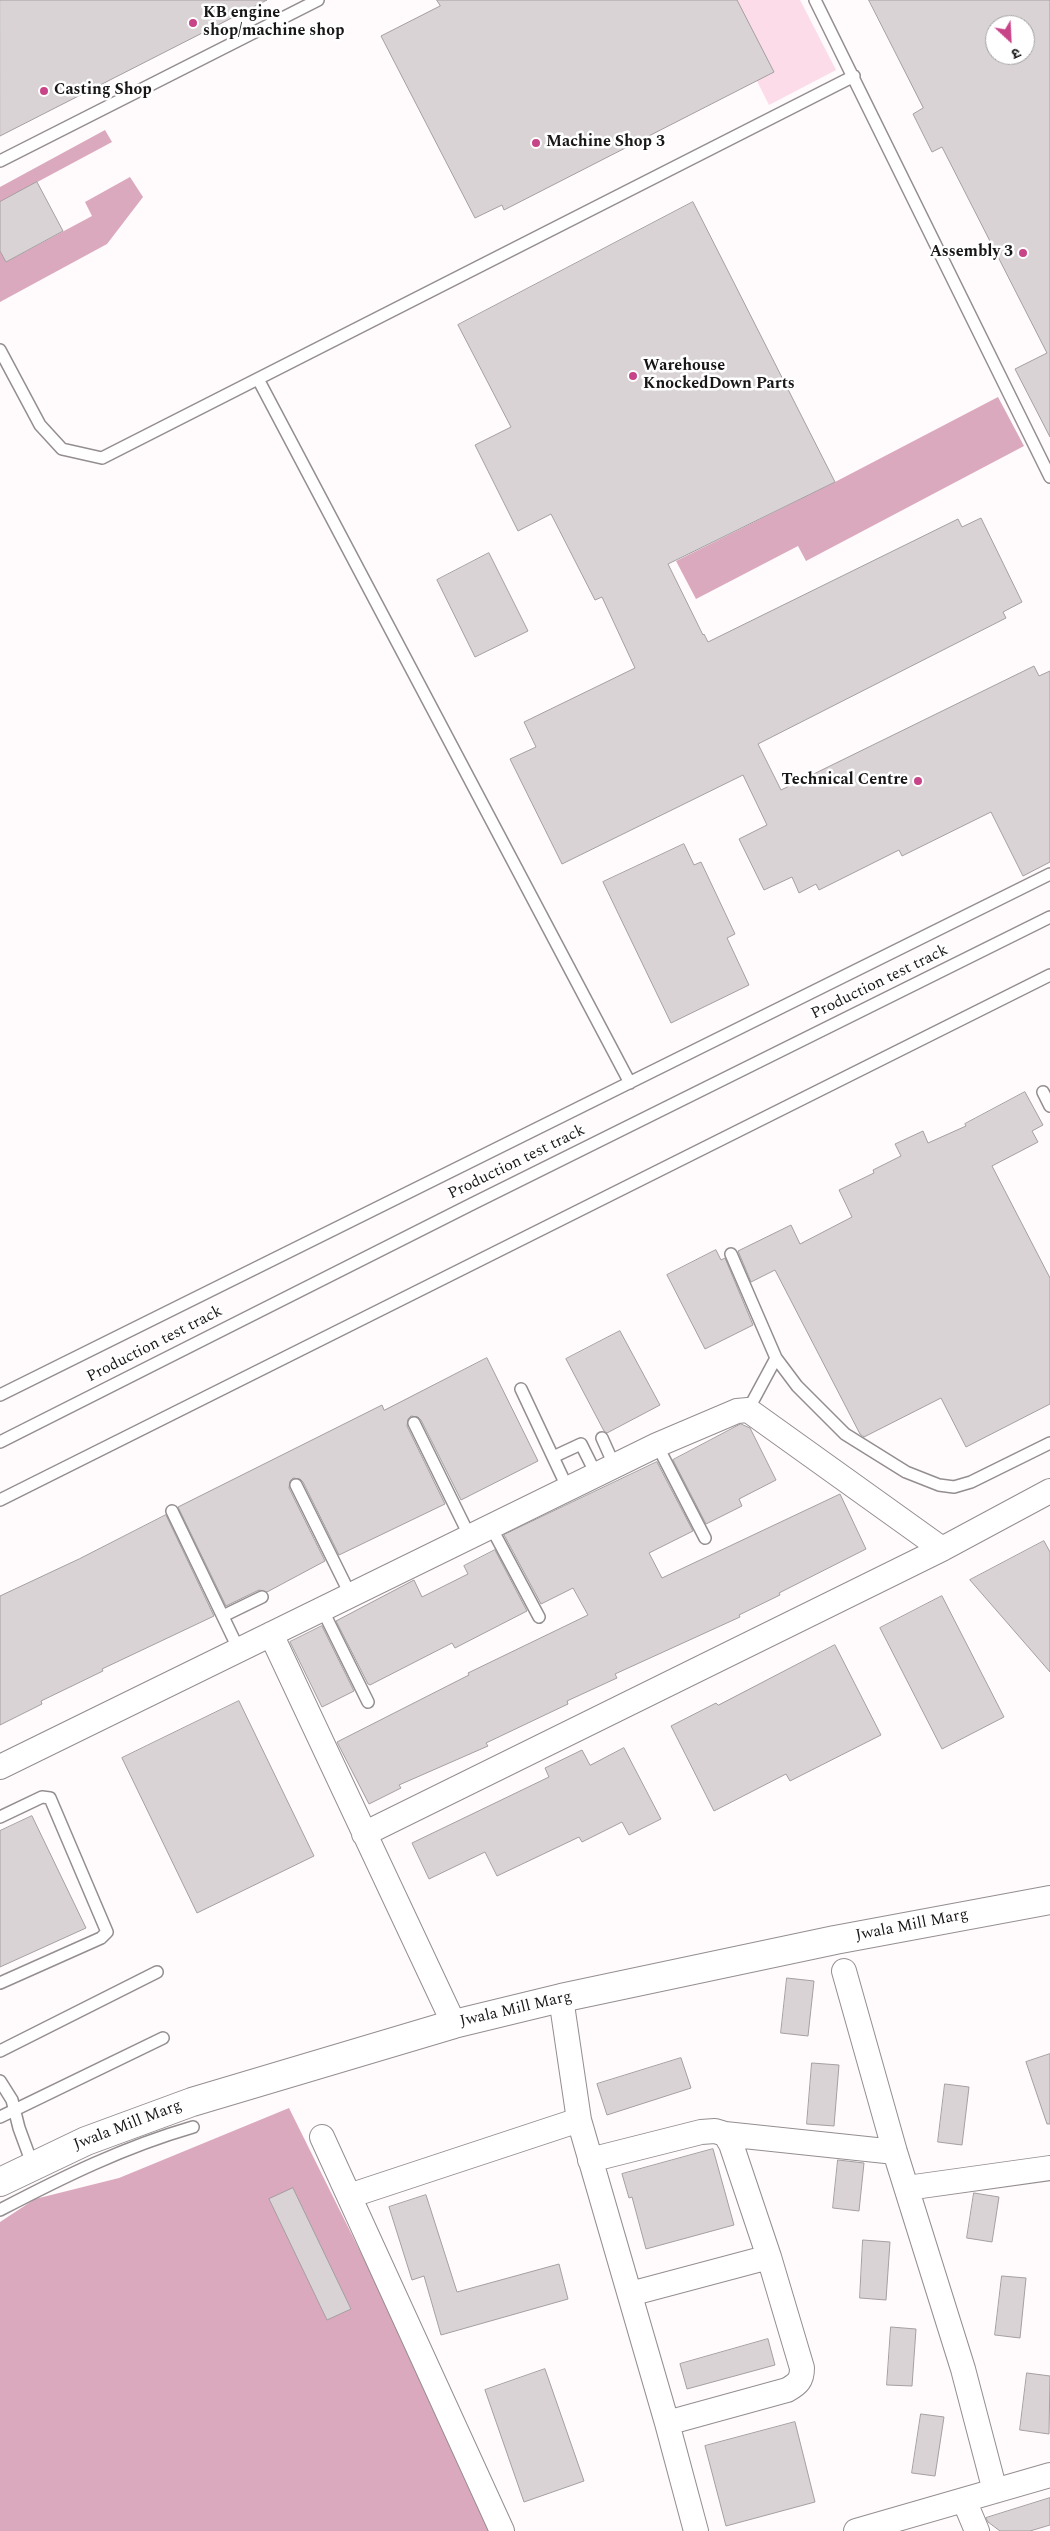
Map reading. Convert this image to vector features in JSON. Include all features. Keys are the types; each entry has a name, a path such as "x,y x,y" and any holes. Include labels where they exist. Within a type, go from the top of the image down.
{"street":[{"path":"0,1767 606,1472 657,1445 724,1415 748,1410 942,1549"},
{"path":"364,1834 942,1549 1050,1491"},
{"path":"270,1634 454,2024"},
{"name":"Jwala Mill Marg","path":"0,2182 86,2141 192,2102 454,2024 561,1998 835,1940 1050,1900"},
{"path":"844,1971 895,2152 963,2370 995,2491"},
{"path":"561,1998 578,2120 630,2294 696,2531"},
{"path":"350,2196 578,2120"},
{"path":"590,2160 701,2132 715,2131 725,2134 895,2152"},
{"path":"667,2423 787,2390 797,2385 802,2378 802,2368 769,2257 731,2144 725,2134"},
{"path":"322,2137 502,2531"},
{"path":"907,2188 1050,2168"},
{"path":"630,2294 769,2257"},
{"path":"856,2531 1050,2475"},
{"path":"964,2500 977,2531"}],"lane":[{"path":"0,161 318,0"},
{"path":"815,0 1050,476"},
{"path":"0,350 40,424 62,449 102,458 854,76"},
{"path":"258,379 630,1083"},
{"path":"0,1395 1050,874"},
{"name":"Production test track","path":"0,1442 472,1204 1050,917"},
{"path":"0,1500 1050,975"},
{"path":"1043,1092 1050,1106"},
{"path":"730,1254 776,1358 802,1392 845,1434 906,1472 939,1485 954,1487 971,1482 1050,1443"},
{"path":"748,1410 776,1358"},
{"path":"521,1389 568,1489"},
{"path":"414,1423 470,1537"},
{"path":"602,1438 606,1472"},
{"path":"553,1457 582,1445 606,1472"},
{"path":"657,1445 705,1538"},
{"path":"296,1485 351,1596"},
{"path":"172,1511 239,1650"},
{"path":"491,1527 539,1617"},
{"path":"223,1616 262,1598"},
{"path":"322,1609 368,1702"},
{"path":"0,1817 42,1797 50,1798 107,1932 101,1938 0,1982"},
{"path":"0,2051 157,1972"},
{"path":"0,2117 163,2038"},
{"path":"0,2081 7,2090 33,2166"},
{"path":"0,2210 76,2170 123,2150 193,2127"}],"shaded area":[{"path":"737,0 800,0 836,70 769,105 757,81"},
{"path":"105,130 112,142 0,202 0,187"},
{"path":"130,177 143,197 107,244 0,302 0,251 6,262 92,216 85,202"},
{"path":"998,397 1024,446 806,561 798,546 696,599 676,561 835,482"},
{"path":"289,2108 418,2368 494,2531 0,2531 0,2222 35,2199 119,2178"}],"building":[{"name":"Casting Shop","path":"0,0 267,0 0,136"},
{"name":"Machine Shop 3","path":"437,0 737,0 774,72 504,210 502,205 475,218 381,36 440,6"},
{"name":"Assembly 3","path":"869,0 1050,0 1050,437 1015,369 1047,353 942,147 932,152 913,114 923,108"},
{"path":"37,182 63,231 6,262 0,251 0,202"},
{"path":"693,202 835,482 668,564 708,642 958,519 962,527 981,518 1022,602 1003,612 1006,618 758,744 781,790 1034,666 1039,676 1050,671 1050,862 1023,876 991,812 902,856 899,850 819,890 816,884 799,893 792,877 764,890 739,839 767,825 743,775 562,864 510,759 536,747 524,722 635,668 602,597 595,600 551,514 518,531 475,445 511,427 458,325"},
{"path":"489,553 528,631 475,657 437,580"},
{"path":"684,844 694,865 701,862 735,934 727,938 749,985 671,1023 603,882"},
{"path":"1025,1092 1043,1125 1032,1131 1038,1142 992,1166 1050,1278 1050,1404 966,1447 941,1398 864,1437 860,1434 775,1270 751,1282 738,1251 791,1225 800,1244 852,1217 839,1190 874,1173 873,1170 901,1156 895,1144 923,1131 928,1143 966,1126 965,1124"},
{"path":"716,1250 721,1260 725,1258 753,1325 705,1349 667,1275"},
{"path":"620,1331 660,1405 607,1433 604,1431 566,1359"},
{"path":"487,1358 538,1461 461,1500 421,1420 418,1417 411,1416 408,1419 407,1426 445,1504 339,1555 303,1482 300,1479 293,1478 290,1481 289,1488 325,1561 267,1592 259,1590 226,1606 178,1507 382,1405 384,1410"},
{"path":"741,1424 750,1428 776,1480 739,1499 742,1506 706,1524 673,1460"},
{"path":"657,1462 693,1531 649,1553 662,1578 840,1494 866,1549 779,1593 780,1595 739,1615 740,1617 615,1674 617,1678 567,1701 568,1704 486,1743 488,1746 399,1785 401,1788 369,1804 337,1742 469,1675 468,1673 588,1615 573,1588 541,1604 504,1535"},
{"path":"166,1515 214,1616 102,1669 103,1671 41,1701 42,1704 0,1725 0,1596"},
{"path":"1044,1541 1050,1552 1050,1672 970,1580"},
{"path":"495,1550 527,1611 455,1648 452,1643 370,1685 368,1684 336,1621 414,1580 422,1597 468,1574 464,1566"},
{"path":"942,1596 1004,1717 942,1749 880,1628"},
{"path":"322,1626 354,1691 322,1707 290,1642"},
{"path":"835,1645 881,1735 790,1781 786,1774 714,1811 671,1726 716,1703 718,1705"},
{"path":"239,1701 314,1856 197,1913 122,1758"},
{"path":"624,1748 661,1819 629,1835 622,1822 582,1842 579,1837 497,1876 485,1852 429,1879 412,1843 549,1777 545,1768 582,1750 590,1765"},
{"path":"32,1816 86,1928 0,1967 0,1831"},
{"path":"787,1978 814,1981 808,2036 781,2033"},
{"path":"1050,2054 1050,2124 1047,2124 1026,2062"},
{"path":"681,2058 691,2088 607,2115 597,2084"},
{"path":"812,2063 839,2065 834,2126 807,2124"},
{"path":"945,2084 969,2087 962,2145 938,2142"},
{"path":"713,2149 734,2225 646,2249 632,2197 629,2198 622,2174"},
{"path":"838,2160 864,2163 859,2211 833,2208"},
{"path":"293,2188 351,2309 327,2320 269,2199"},
{"path":"974,2193 999,2197 992,2242 967,2238"},
{"path":"426,2195 457,2292 559,2264 568,2299 441,2335 424,2276 412,2280 389,2207"},
{"path":"863,2240 890,2242 886,2300 860,2298"},
{"path":"1002,2276 1026,2278 1020,2338 995,2335"},
{"path":"891,2327 916,2329 912,2386 887,2385"},
{"path":"768,2339 775,2365 687,2389 680,2364"},
{"path":"545,2369 584,2481 524,2502 485,2390"},
{"path":"1027,2373 1050,2376 1049,2434 1020,2430"},
{"path":"921,2414 944,2417 935,2476 912,2473"},
{"path":"795,2422 815,2502 726,2526 705,2446"},
{"path":"1050,2498 1050,2525 1030,2531 1000,2531 988,2522 986,2518"}],"place":[{"name":"KB engine shop/machine shop","path":"193,23"},
{"name":"Casting Shop","path":"44,91"},
{"name":"Machine Shop 3","path":"536,143"},
{"name":"Assembly 3","path":"1023,253"},
{"name":"Warehouse KnockedDown Parts","path":"633,376"},
{"name":"Technical Centre","path":"918,781"}]}
